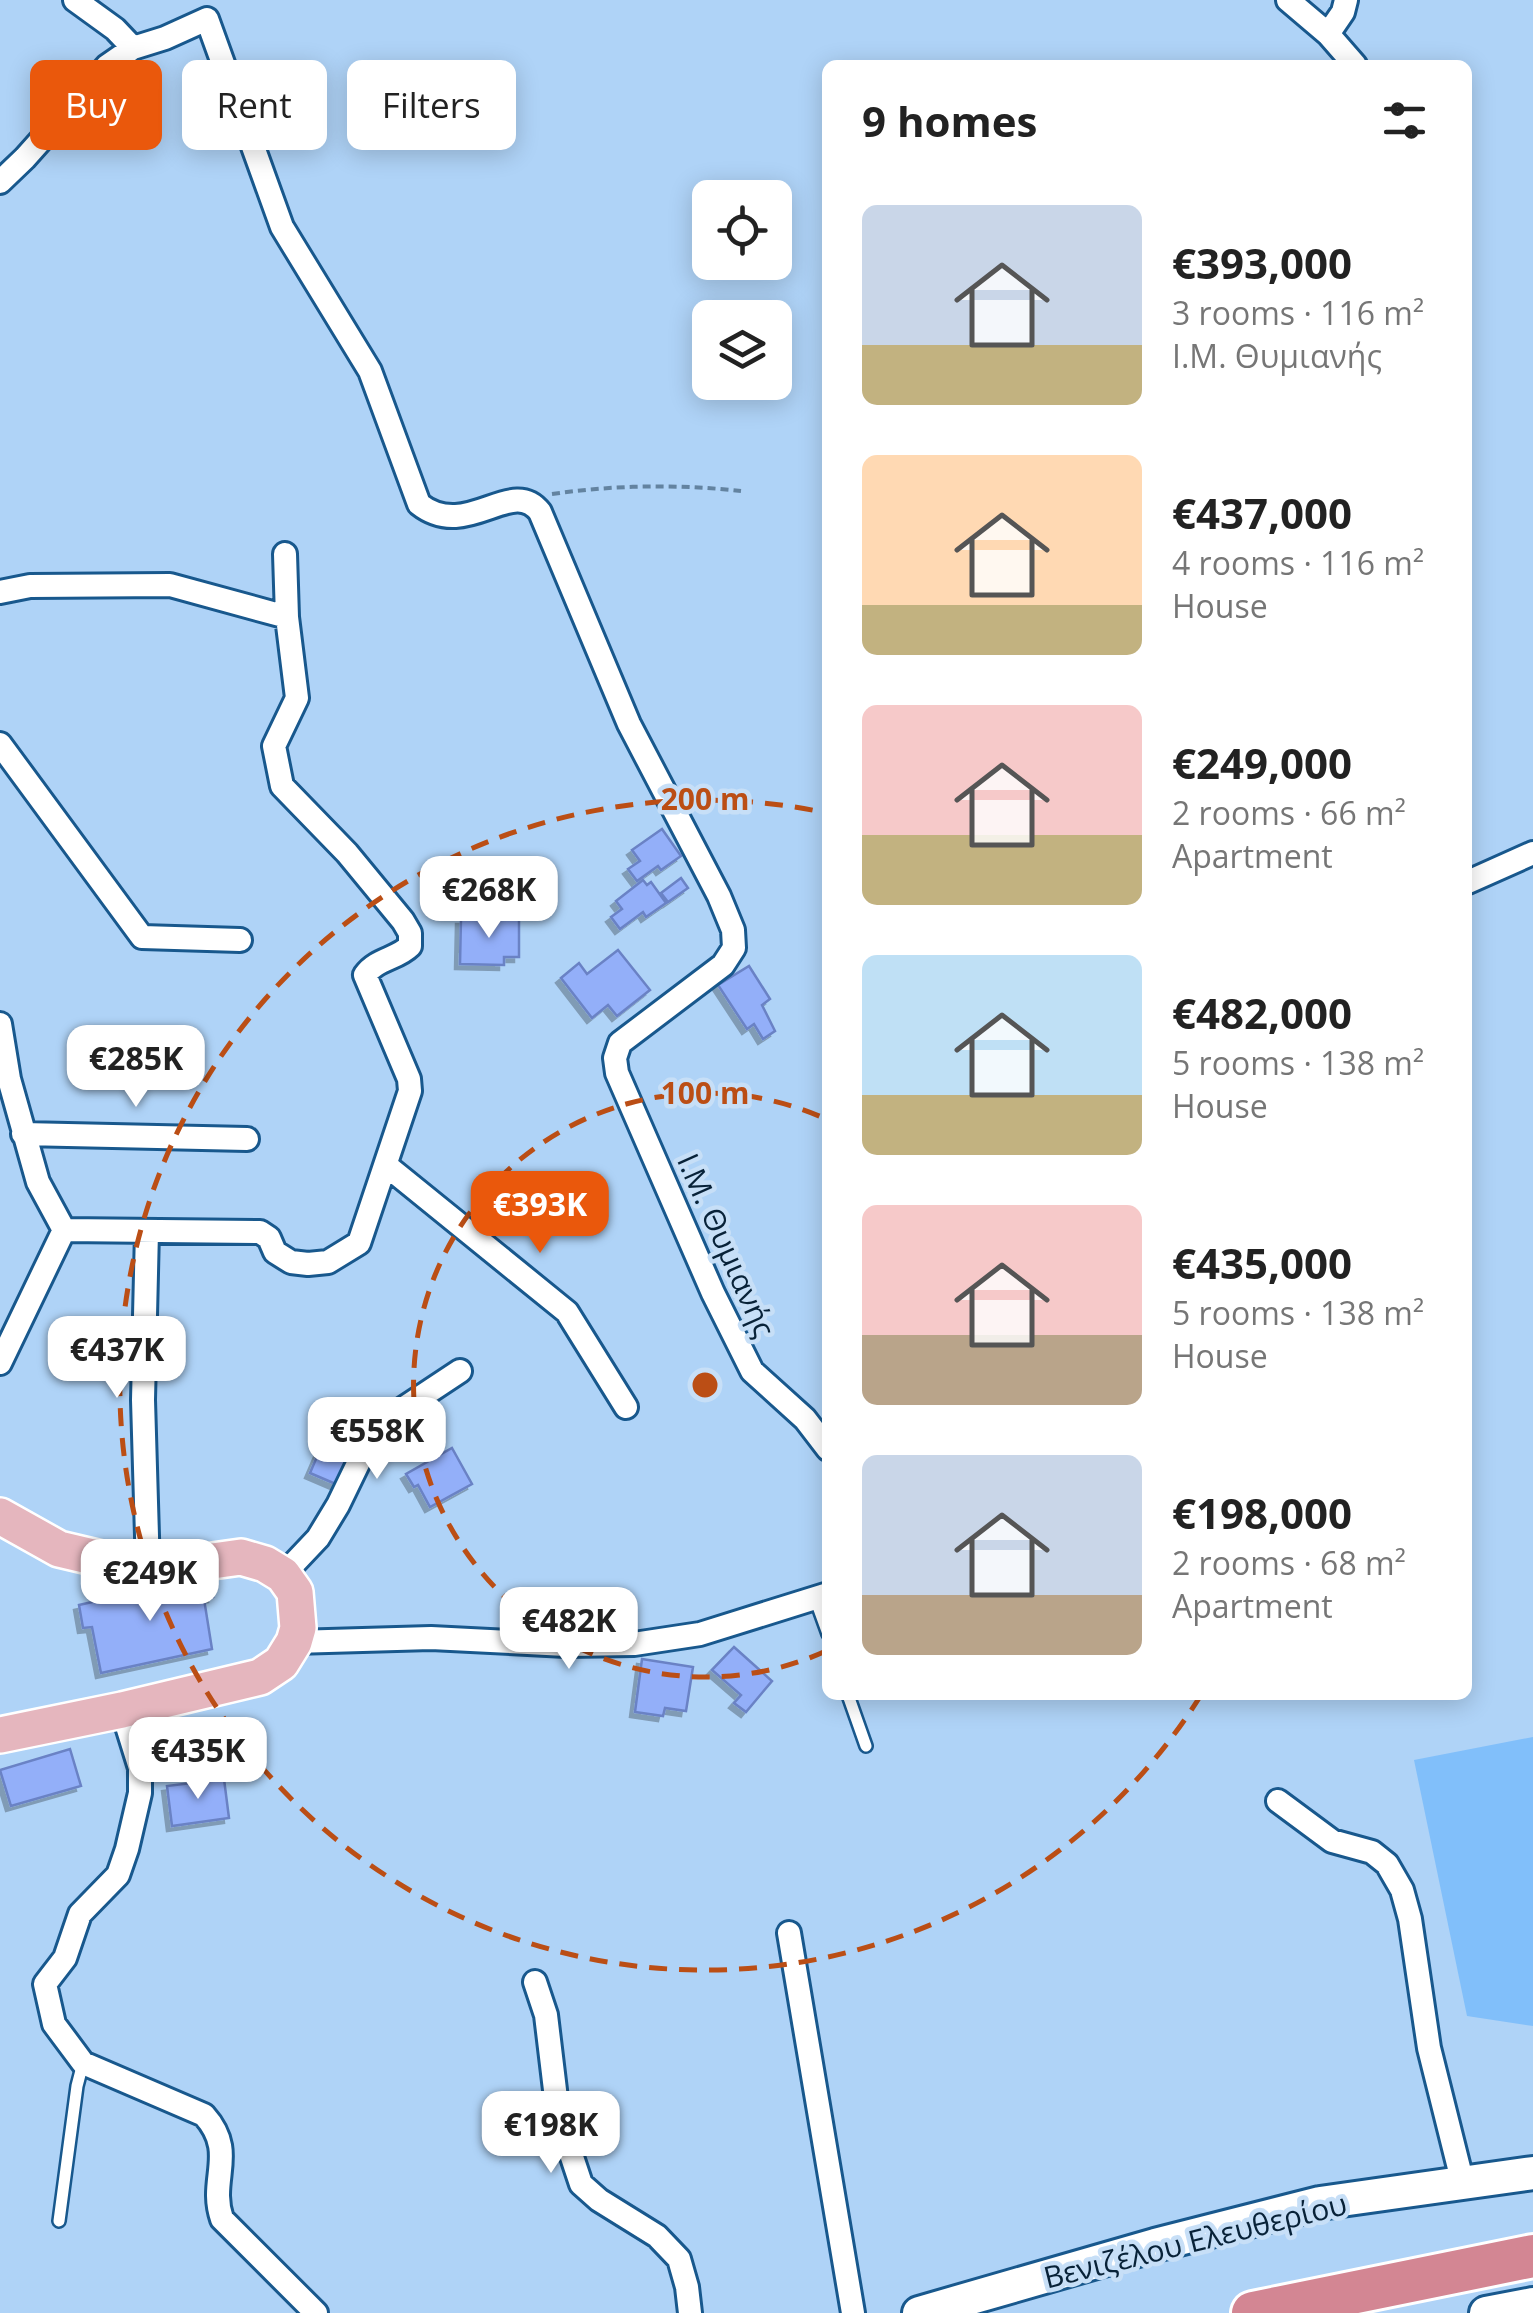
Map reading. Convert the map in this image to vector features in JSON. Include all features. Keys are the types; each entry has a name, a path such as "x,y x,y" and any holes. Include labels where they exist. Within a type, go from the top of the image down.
{"highway":[{"path":"1253,2313 1533,2256"}],"main road":[{"path":"0,1516 60,1549 148,1570 241,1556 284,1575 295,1592 298,1628 280,1663 260,1677 0,1735"}],"street":[{"path":"75,0 134,48"},
{"path":"1288,0 1328,34 1351,60"},
{"path":"1328,34 1346,0"},
{"path":"0,182 107,66 134,48 165,38 209,9 282,228 370,371 419,504 443,516 462,517 520,498"},
{"name":"Ι.Μ. Θυμιανής","path":"520,498 533,503 540,512 629,724 733,930 734,948 723,965 620,1043 615,1058 618,1073 712,1293 752,1371 805,1419 822,1441"},
{"path":"64,1230 260,1232 270,1238 275,1252 291,1262 328,1262 359,1243 387,1166 407,1103 409,1079 365,974 379,963 403,954 410,946 410,934 404,921 346,853 282,786 274,746 297,698 287,617 285,554"},
{"path":"0,592 30,586 170,585 287,617"},
{"path":"0,744 142,937 240,940"},
{"path":"1472,880 1533,853"},
{"path":"0,1024 23,1134 38,1182 64,1230"},
{"path":"23,1134 247,1139"},
{"path":"387,1166 567,1312 626,1407"},
{"path":"0,1363 64,1230"},
{"path":"147,1231 143,1400 148,1570"},
{"path":"284,1575 318,1538 369,1441 386,1420 460,1371"},
{"path":"294,1642 431,1638 566,1646 634,1644 700,1634 821,1596"},
{"path":"122,1710 140,1768 140,1793 118,1875 80,1914 65,1958 45,1984 54,2024 83,2063 204,2114 218,2130 223,2149 217,2204 222,2219 316,2313"},
{"path":"1278,1801 1332,1841 1372,1852 1387,1864 1402,1890 1410,1919 1428,2048 1463,2184"},
{"path":"789,1932 853,2313"},
{"path":"535,1982 546,2015 558,2115 581,2184 599,2200 657,2236 679,2260 690,2313"},
{"name":"Βενιζέλου Ελευθερίου","path":"919,2313 1155,2245 1320,2203 1533,2173"},
{"path":"1486,2313 1533,2304"}],"lane":[{"path":"850,1700 866,1746"},
{"path":"59,2221 76,2086 83,2063"}],"path":[{"path":"520,498 608,486 698,486 741,492"}],"shaded area":[{"path":"1533,1737 1533,2026 1467,2016 1414,1760"}],"building":[{"path":"662,829 681,856 637,881 628,869 640,861 632,850"},
{"path":"681,878 688,888 668,902 661,893"},
{"path":"643,880 647,885 651,882 666,903 646,917 643,912 620,929 611,917 622,909 616,901"},
{"path":"461,919 519,919 519,957 504,957 504,965 460,964"},
{"path":"618,950 650,990 617,1016 608,1005 592,1018 561,978 579,963 587,974"},
{"path":"749,966 770,999 762,1005 775,1031 763,1039 754,1024 747,1029 718,985"},
{"path":"337,1410 364,1421 338,1485 310,1473"},
{"path":"452,1448 472,1484 430,1507 418,1485 414,1487 406,1474"},
{"path":"207,1576 213,1597 204,1599 212,1649 101,1673 92,1627 83,1628 79,1605"},
{"path":"734,1647 772,1681 746,1712 734,1703 741,1695 712,1670"},
{"path":"642,1659 693,1667 686,1711 665,1708 663,1716 635,1712"},
{"path":"70,1749 81,1786 11,1806 0,1770"},
{"path":"224,1779 229,1818 172,1826 167,1786"}]}
